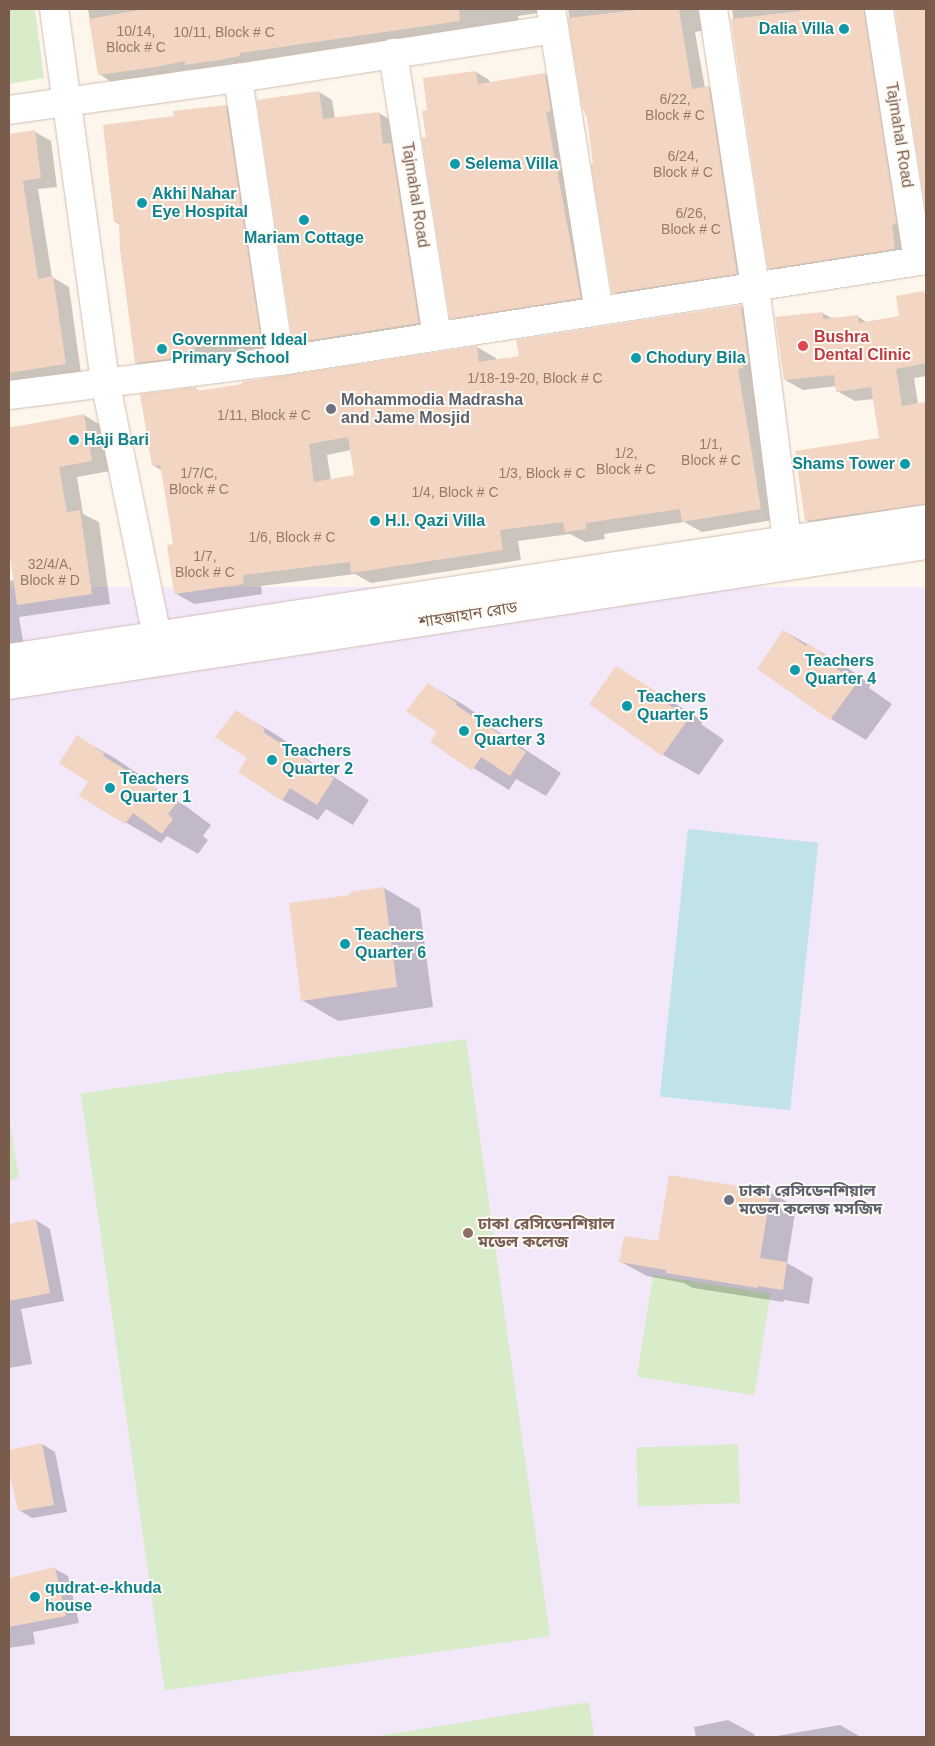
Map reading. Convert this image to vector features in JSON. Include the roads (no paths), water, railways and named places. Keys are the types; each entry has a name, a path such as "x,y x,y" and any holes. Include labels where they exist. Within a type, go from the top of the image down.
{"street":[{"path":"54,9 105,381 162,662"},
{"path":"712,9 755,287 787,538"},
{"name":"Tajmahal Road","path":"9,395 105,381 280,361 922,260 879,9"},
{"path":"9,110 66,100 238,78 393,53 552,19 599,311"},
{"name":"Tajmahal Road","path":"393,53 437,336"},
{"path":"238,78 280,361"},
{"name":"শাহজাহান রোড","path":"9,658 787,538 926,519"},
{"name":"শাহজাহান রোড","path":"9,685 926,545"}],"water":[{"path":"688,829 818,843 790,1110 660,1097"}],"place":[{"name":"Dalia Villa","path":"844,29"},
{"name":"Selema Villa","path":"455,164"},
{"name":"Akhi Nahar Eye Hospital","path":"142,203"},
{"name":"Mariam Cottage","path":"304,220"},
{"name":"Bushra Dental Clinic","path":"803,346"},
{"name":"Government Ideal Primary School","path":"162,349"},
{"name":"Chodury Bila","path":"636,358"},
{"name":"Mohammodia Madrasha and Jame Mosjid","path":"331,409"},
{"name":"Haji Bari","path":"74,440"},
{"name":"Shams Tower","path":"905,464"},
{"name":"H.I. Qazi Villa","path":"375,521"},
{"name":"Teachers Quarter 4","path":"795,670"},
{"name":"Teachers Quarter 5","path":"627,706"},
{"name":"Teachers Quarter 3","path":"464,731"},
{"name":"Teachers Quarter 2","path":"272,760"},
{"name":"Teachers Quarter 1","path":"110,788"},
{"name":"Teachers Quarter 6","path":"345,944"},
{"name":"ঢাকা রেসিডেনশিয়াল মডেল কলেজ মসজিদ","path":"729,1200"},
{"name":"ঢাকা রেসিডেনশিয়াল মডেল কলেজ","path":"468,1233"},
{"name":"qudrat-e-khuda house","path":"35,1597"}]}
